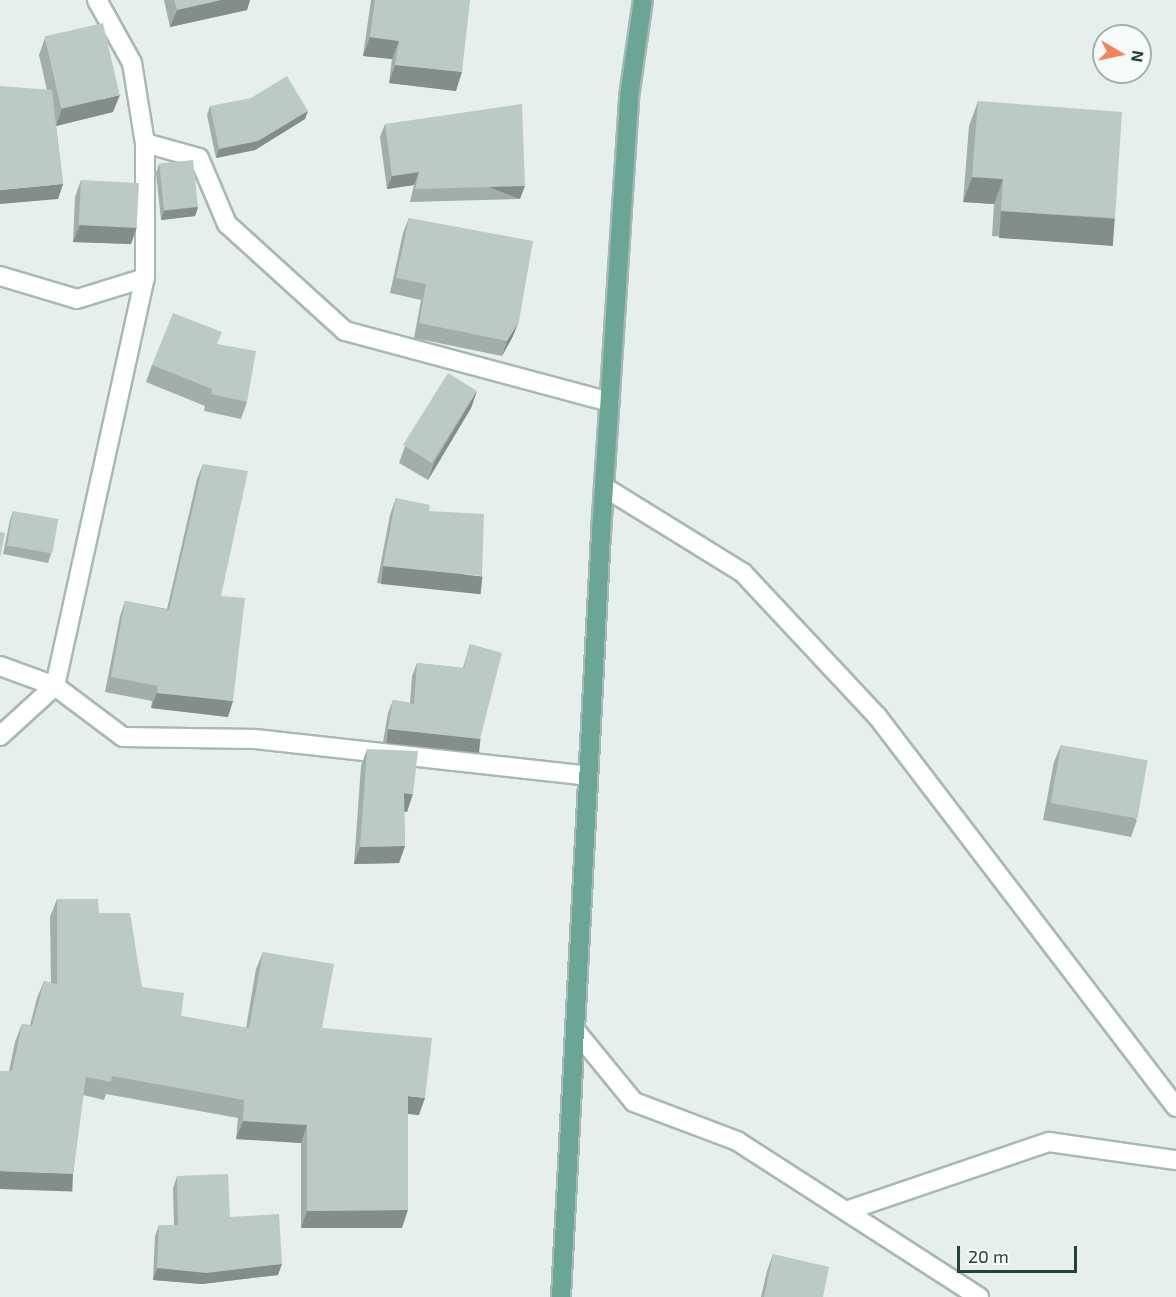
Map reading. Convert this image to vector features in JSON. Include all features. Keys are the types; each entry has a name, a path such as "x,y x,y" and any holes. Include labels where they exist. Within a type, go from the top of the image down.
{"main road":[{"path":"561,1297 604,487 629,98 643,0"}],"street":[{"path":"0,736 55,686 145,278 145,142 132,63 97,0"},
{"path":"145,142 199,158 228,224 345,331 610,402"},
{"path":"0,276 76,299 145,278"},
{"path":"604,487 743,573 877,716 1176,1107"},
{"path":"0,666 55,686 123,737 255,739 588,776"},
{"path":"575,1030 634,1102 737,1141 979,1297"},
{"path":"846,1211 1049,1142 1176,1160"}],"building":[{"path":"174,0 221,0 177,10"},
{"path":"375,0 470,0 462,72 395,65 399,41 370,37"},
{"path":"103,23 120,95 61,109 45,36"},
{"path":"287,76 308,111 258,141 219,149 210,106 251,98"},
{"path":"0,86 52,90 63,184 0,190"},
{"path":"978,101 1122,112 1115,218 1001,211 1003,179 972,177"},
{"path":"522,104 525,186 415,189 419,172 392,176 385,124"},
{"path":"193,160 198,207 164,210 159,164"},
{"path":"81,180 139,183 137,228 79,225"},
{"path":"409,218 533,241 519,321 507,341 419,323 426,284 396,278"},
{"path":"173,313 222,332 217,344 256,351 247,402 211,394 212,389 152,365"},
{"path":"448,373 477,391 432,463 403,445"},
{"path":"203,464 248,471 221,596 245,598 233,701 157,693 158,686 111,677 125,601 169,610"},
{"path":"396,498 430,505 429,511 484,514 482,576 383,566"},
{"path":"13,511 58,519 52,553 7,545"},
{"path":"0,532 5,533 0,558"},
{"path":"470,644 502,653 480,739 388,729 393,700 414,704 417,663 464,668"},
{"path":"1061,745 1148,760 1137,818 1051,803"},
{"path":"367,749 418,751 413,794 404,793 405,846 360,847"},
{"path":"57,899 98,899 99,913 130,913 142,987 184,993 181,1016 249,1028 263,952 334,964 322,1028 432,1038 425,1098 408,1096 408,1210 307,1211 307,1125 243,1121 244,1100 112,1076 111,1082 86,1077 73,1174 0,1171 0,1071 12,1071 22,1024 32,1026 44,981 57,984"},
{"path":"228,1174 230,1217 279,1214 282,1264 206,1273 157,1268 159,1225 178,1225 177,1176"},
{"path":"773,1254 829,1267 823,1297 764,1297"}]}
